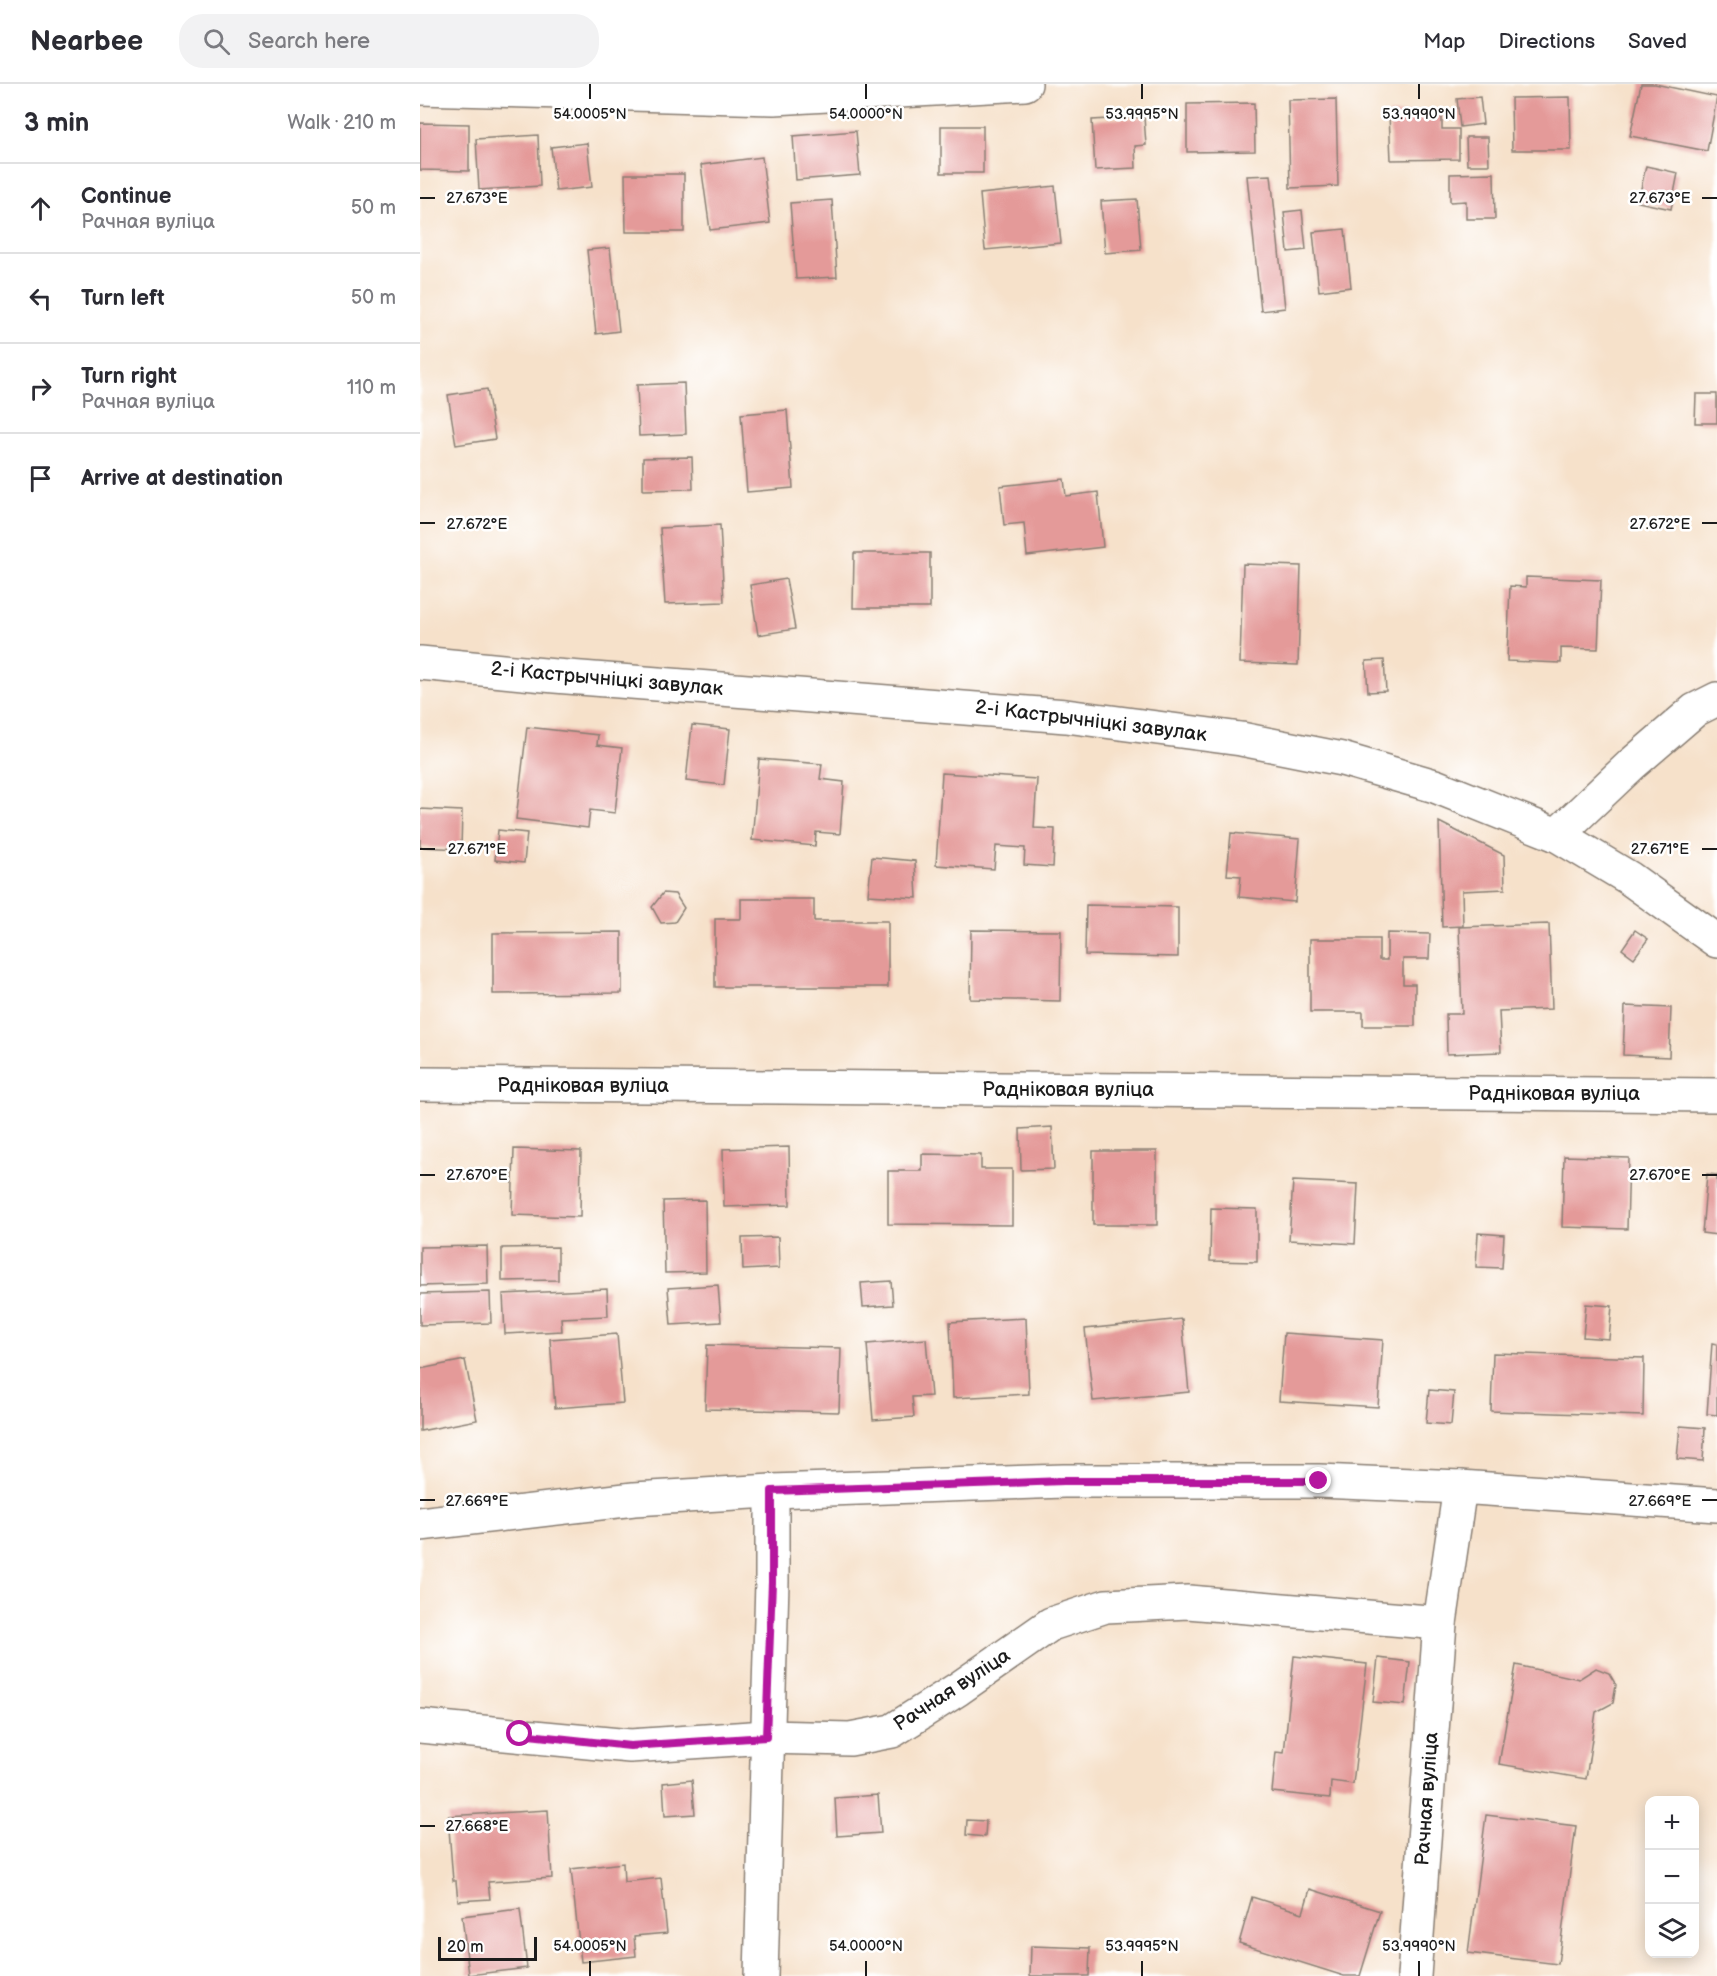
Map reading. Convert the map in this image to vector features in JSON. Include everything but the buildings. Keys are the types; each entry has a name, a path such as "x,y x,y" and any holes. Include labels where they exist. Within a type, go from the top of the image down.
{"street":[{"path":"420,88 774,98 1025,84"},
{"name":"2-і Кастрычніцкі завулак","path":"420,663 555,676 1065,716 1241,739 1342,759 1435,786 1557,835 1629,878 1717,941"},
{"path":"1557,835 1631,765 1695,710 1717,699"},
{"name":"Радніковая вуліца","path":"420,1084 1717,1095"},
{"path":"420,1524 634,1499 772,1491 1064,1481 1319,1481 1460,1487 1717,1505"},
{"name":"Рачная вуліца","path":"1414,1976 1440,1623 1460,1487"},
{"path":"761,1976 772,1582 772,1491"},
{"name":"Рачная вуліца","path":"420,1726 630,1746 766,1737 850,1739 892,1731 958,1689 1051,1624 1106,1606 1188,1602 1440,1623"}],"route":[{"path":"520,1734 630,1746 766,1737 772,1582 772,1491 1064,1481 1319,1481"}]}
